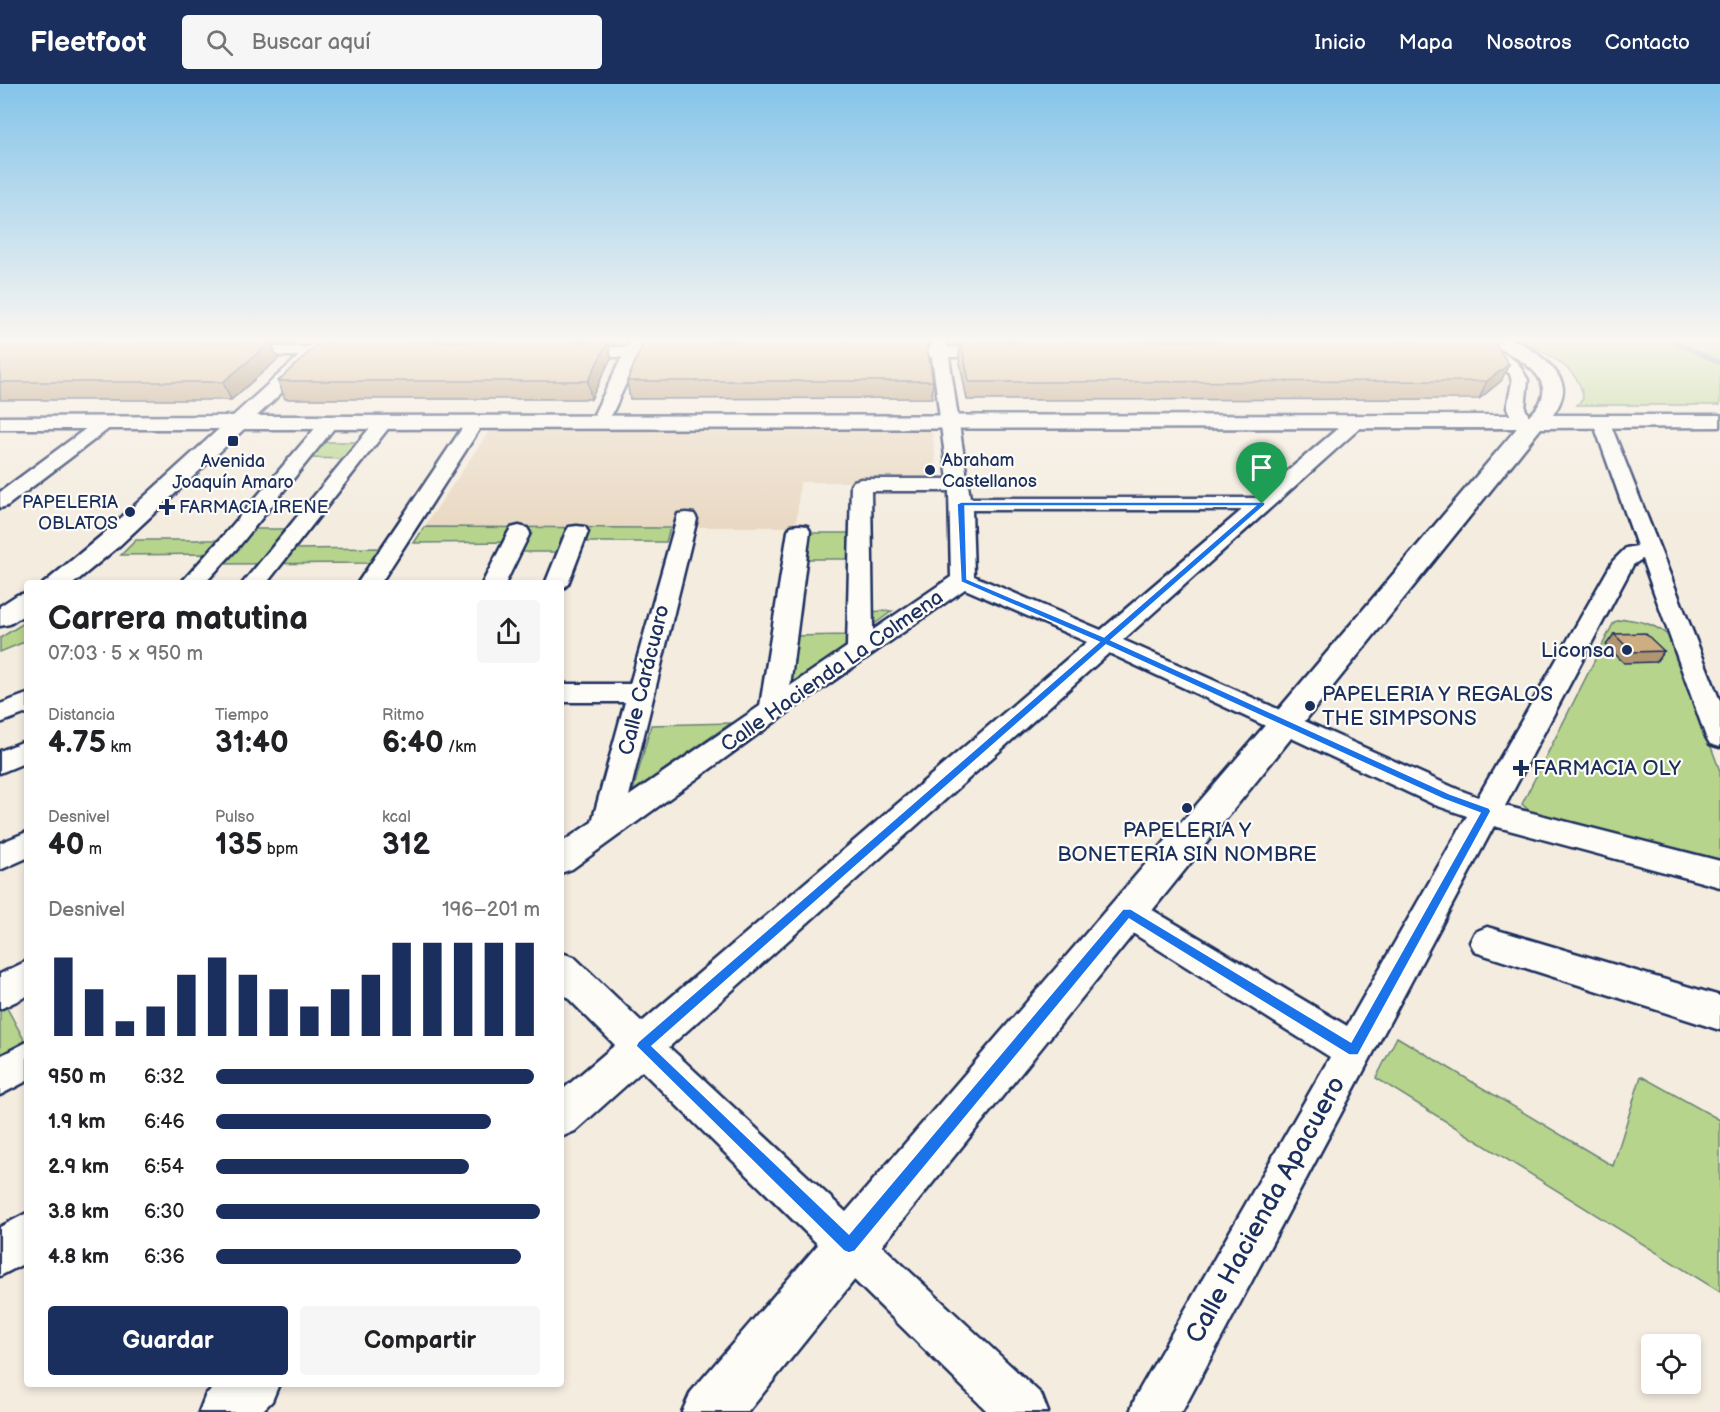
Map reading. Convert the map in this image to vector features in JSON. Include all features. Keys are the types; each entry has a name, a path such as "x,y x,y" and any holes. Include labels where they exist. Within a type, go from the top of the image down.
{"main road":[{"path":"61,580 110,541 263,401"},
{"path":"711,1412 1285,723 1529,420 1549,401"},
{"path":"0,414 329,423 949,418 1719,421"},
{"path":"0,423 603,414 1356,422 1719,421"},
{"path":"0,618 24,603"}],"street":[{"path":"603,414 609,401"},
{"name":"Calle Hacienda La Colmena","path":"564,858 773,710 963,580 960,494 947,401"},
{"path":"1518,401 1529,420"},
{"path":"256,580 384,422"},
{"path":"371,580 475,422"},
{"path":"564,1114 1356,422"},
{"path":"1602,422 1720,737"},
{"path":"0,502 105,423"},
{"path":"195,580 232,540 329,423"},
{"path":"860,650 861,485 960,494 1262,504"},
{"name":"Calle Carácuaro","path":"606,828 684,525"},
{"path":"773,710 799,531"},
{"path":"558,580 577,532"},
{"path":"495,580 519,533"},
{"name":"Calle Hacienda Apacuero","path":"1155,1412 1624,561 1634,553 1651,552"},
{"path":"963,580 1105,641 1446,797 1516,822 1720,874"},
{"path":"564,693 641,693"},
{"path":"0,714 24,704"},
{"path":"0,763 24,751"},
{"path":"0,858 24,846"},
{"path":"1127,912 1354,1051"},
{"path":"1487,942 1720,1013"},
{"path":"564,971 1023,1412"},
{"path":"0,993 24,979"},
{"path":"0,1254 24,1237"},
{"path":"224,1412 252,1387"}],"shaded area":[{"path":"490,430 932,430 938,482 800,482 796,527 424,527"}],"green space":[{"path":"1581,401 1720,401 1720,405 1577,405"},
{"path":"320,442 364,442 351,459 306,458"},
{"path":"424,527 670,528 666,542 576,542 572,552 508,552 512,542 414,543"},
{"path":"236,529 305,529 290,549 387,548 377,563 202,564 211,554 121,555 136,540 226,540"},
{"path":"802,533 853,533 853,559 799,559"},
{"path":"892,611 782,694 790,636 851,635 853,612"},
{"path":"1625,619 1649,624 1670,637 1720,771 1720,863 1535,816 1522,804 1614,622"},
{"path":"24,623 24,642 0,652 0,638"},
{"path":"731,723 633,791 651,725"},
{"path":"0,995 24,1039 24,1047 0,1066"},
{"path":"1397,1037 1613,1166 1641,1076 1720,1120 1720,1292 1376,1078"}],"building":[{"path":"1645,633 1664,651 1632,652 1614,634"}],"place":[{"name":"Avenida Joaquín Amaro","path":"233,441"},
{"name":"Abraham Castellanos","path":"930,470"},
{"name":"FARMACIA IRENE","path":"167,507"},
{"name":"PAPELERIA OBLATOS","path":"130,512"},
{"name":"Liconsa","path":"1627,650"},
{"name":"PAPELERIA Y REGALOS THE SIMPSONS","path":"1310,706"},
{"name":"FARMACIA OLY","path":"1521,768"},
{"name":"PAPELERIA Y BONETERIA SIN NOMBRE","path":"1187,808"}],"route":[{"path":"1262,504 961,504 963,580 1105,641 1446,797 1486,811 1354,1051 1127,912 849,1245 642,1046 1105,641 1262,504"}]}
